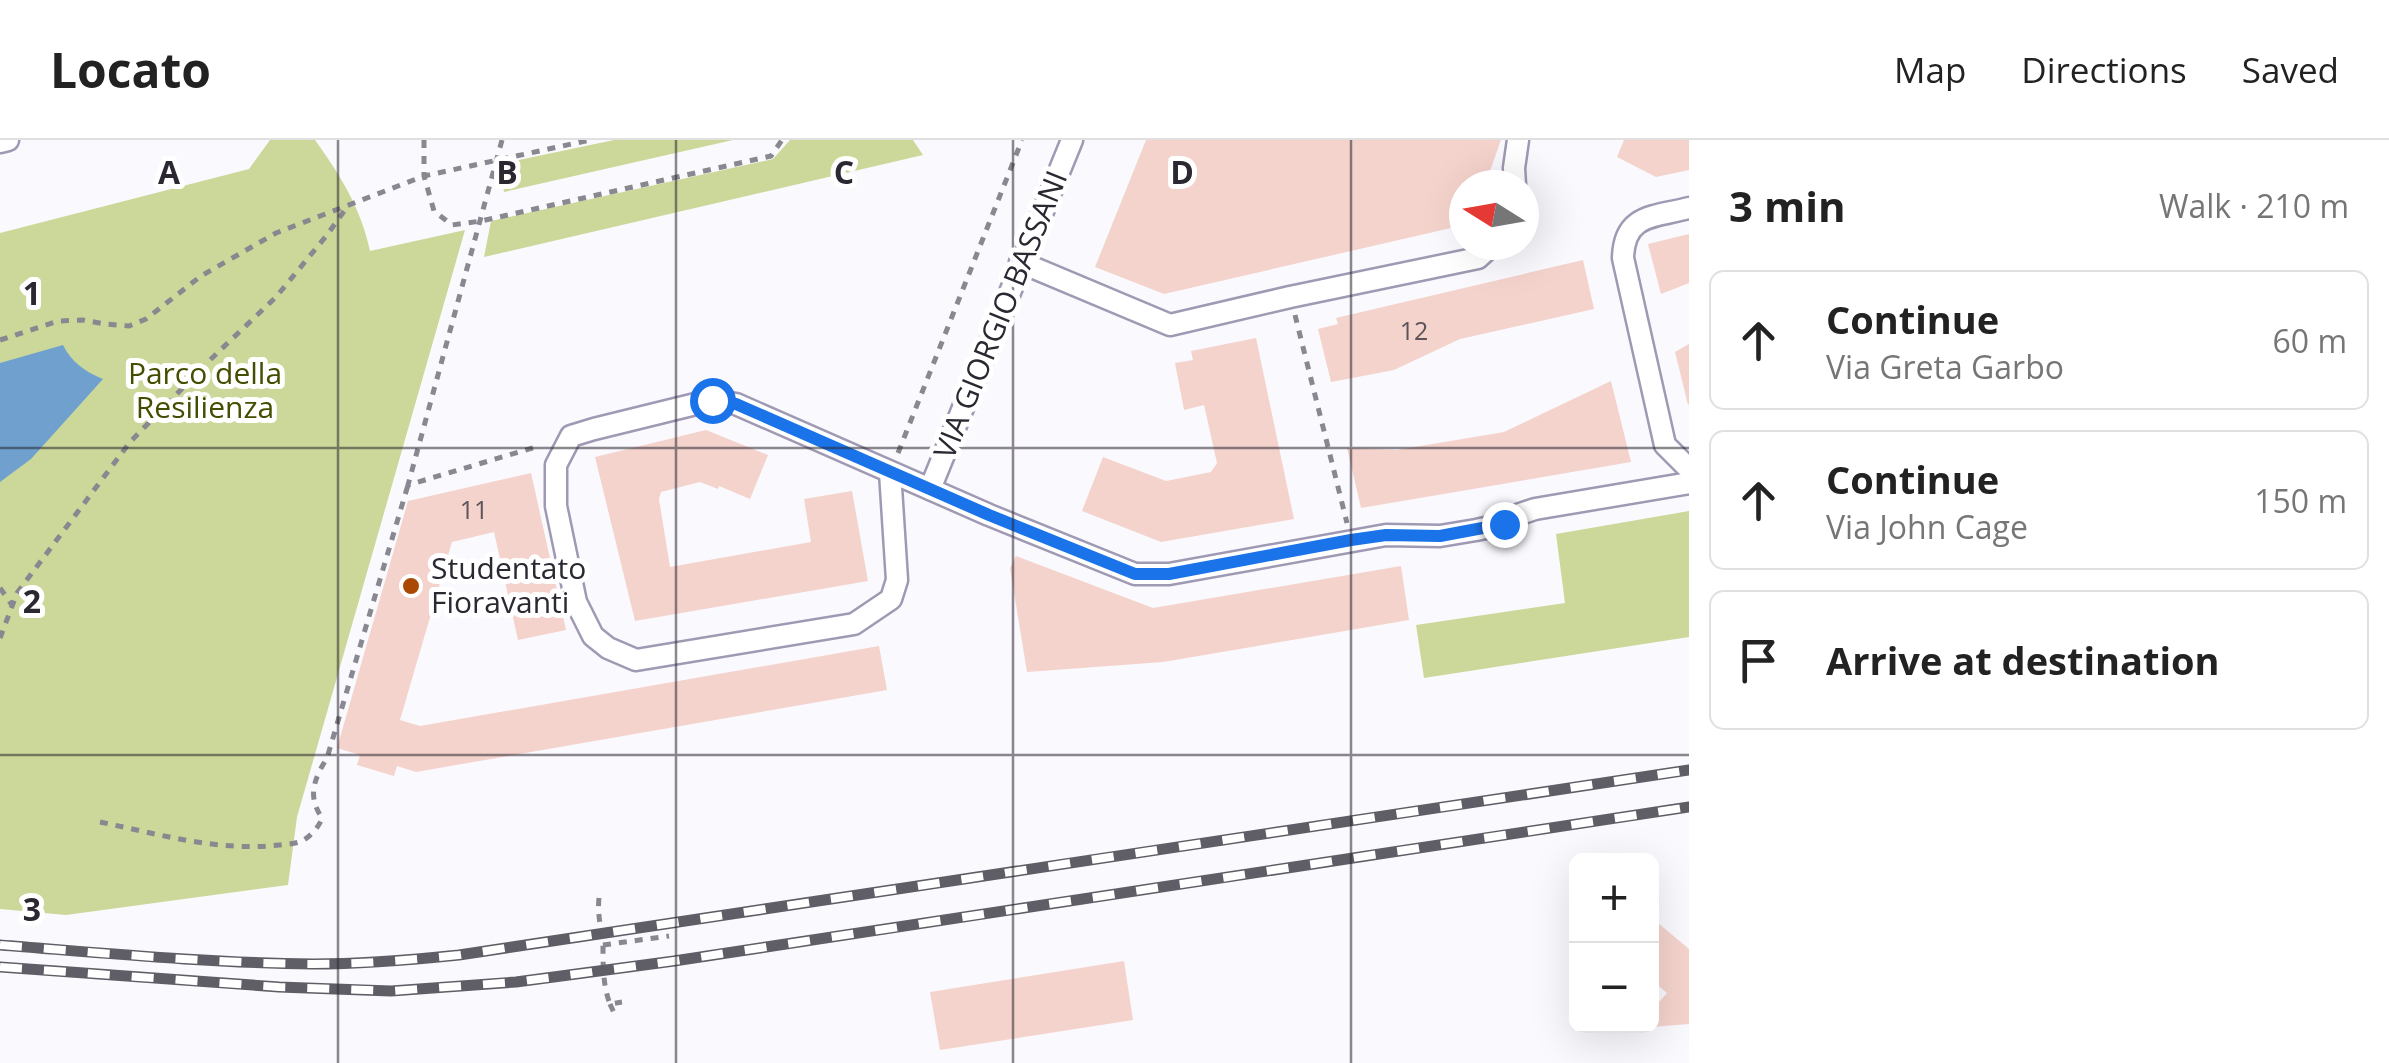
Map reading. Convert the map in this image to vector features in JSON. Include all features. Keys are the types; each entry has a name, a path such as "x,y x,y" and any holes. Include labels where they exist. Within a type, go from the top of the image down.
{"street":[{"path":"0,142 8,140"},
{"name":"VIA GIORGIO BASSANI","path":"930,489 1072,140"},
{"path":"1514,170 1518,140"},
{"path":"1689,208 1639,220 1624,242 1623,258 1665,446 1689,470"},
{"path":"1020,262 1170,326 1468,260"},
{"path":"890,472 897,580 890,599 854,624 636,660 608,648 594,636 576,602 556,506 556,465 571,436 712,400 736,404 1135,574 1169,574 1386,535 1440,536 1504,524 1534,510 1689,483"}],"path":[{"path":"424,140 424,176 434,211 452,225 771,156 782,140"},
{"path":"100,822 228,846 296,843 320,825 322,818 312,784 326,758 408,485 502,140"},
{"path":"0,340 58,321 129,326 146,319 201,276 276,233 424,176 590,140"},
{"path":"890,472 1022,140"},
{"path":"0,638 17,593 130,442 276,297 348,206"},
{"path":"1290,297 1351,540"},
{"path":"408,485 571,436"},
{"path":"0,588 12,605"},
{"path":"599,898 604,970 615,1016"},
{"path":"603,945 669,936"},
{"path":"610,1004 622,1002"}],"green space":[{"name":"Parco della Resilienza","path":"270,140 315,140 348,192 370,251 465,230 297,817 288,885 66,915 0,909 0,233 249,169"},
{"path":"614,140 733,140 504,192 500,164"},
{"path":"790,140 913,140 923,155 484,257 491,221 773,159"},
{"path":"1689,511 1689,637 1424,678 1416,625 1565,603 1556,534"}],"water":[{"path":"63,345 80,366 103,379 31,459 0,482 0,363"}],"building":[{"path":"1146,140 1501,140 1490,170 1449,170 1449,228 1164,294 1095,267"},
{"path":"1624,140 1689,140 1689,170 1656,177 1617,157"},
{"path":"1689,234 1689,283 1661,294 1648,244"},
{"path":"1583,260 1594,309 1460,339 1394,370 1331,382 1318,329 1338,324 1336,318"},
{"path":"1256,338 1294,519 1161,542 1082,511 1103,457 1166,481 1211,472 1217,463 1204,405 1184,410 1175,363 1193,360 1191,351"},
{"path":"1689,344 1689,404 1688,405 1675,352"},
{"path":"1611,381 1631,462 1361,508 1347,448 1397,450 1504,432"},
{"path":"706,430 768,455 750,499 700,482 661,492 670,567 811,542 804,499 852,491 868,581 635,621 595,457"},
{"name":"Studentato Fioravanti","path":"531,473 566,630 518,640 494,532 452,542 400,720 420,726 879,646 887,690 416,772 397,766 394,776 357,765 360,755 337,748 408,501"},
{"path":"1016,556 1153,608 1401,566 1409,620 1163,662 1027,672 1010,568"},
{"path":"1659,924 1689,949 1689,1024 1659,1026 1659,1002 1667,993 1659,986"},
{"path":"1124,961 1133,1020 940,1050 930,992"}],"railway":[{"path":"0,945 274,963 350,963 459,955 1689,770"},
{"path":"0,967 391,991 516,982 1689,807"}],"place":[{"name":"Studentato Fioravanti","path":"411,586"}],"route":[{"path":"712,400 736,404 1135,574 1169,574 1386,535 1440,536 1504,524"}]}
